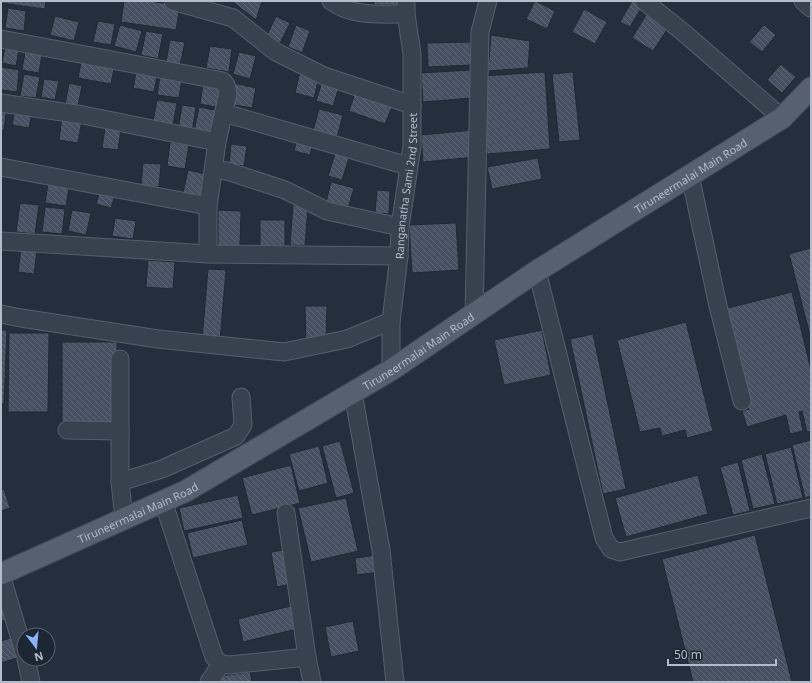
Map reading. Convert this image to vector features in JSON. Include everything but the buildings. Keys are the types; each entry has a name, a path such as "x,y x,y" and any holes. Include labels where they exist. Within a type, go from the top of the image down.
{"main road":[{"name":"Tiruneermalai Main Road","path":"1,575 186,491 353,393 391,370 537,272 782,118 808,97"}],"street":[{"path":"173,1 233,18 276,52 324,76 412,105"},
{"path":"330,1 347,10 363,13 406,8"},
{"path":"474,314 480,32 488,1"},
{"path":"644,1 683,32 782,118"},
{"path":"803,1 811,8"},
{"name":"Ranganatha Sami 2nd Street","path":"391,370 391,321 399,256 400,227 412,146 412,54 406,8"},
{"path":"1,40 223,82 226,85 228,93 218,142 208,206 208,254"},
{"path":"1,102 83,115 218,142"},
{"path":"224,113 408,166"},
{"path":"1,167 208,206"},
{"path":"214,170 227,171 285,190 327,211 400,227"},
{"path":"690,175 718,306 742,401"},
{"path":"1,241 208,254 399,256"},
{"path":"537,272 604,538 611,549 620,552 811,508"},
{"path":"1,314 158,339 284,352 347,339 391,321"},
{"path":"120,359 120,482 124,519"},
{"path":"353,393 381,550 395,682"},
{"path":"120,482 162,469 236,436 244,425 241,397"},
{"path":"67,430 120,431"},
{"path":"163,501 214,658 221,664 229,665 307,656"},
{"path":"286,513 312,682"},
{"path":"1,575 17,627"},
{"path":"209,682 221,664"},
{"path":"28,667 31,682"}]}
